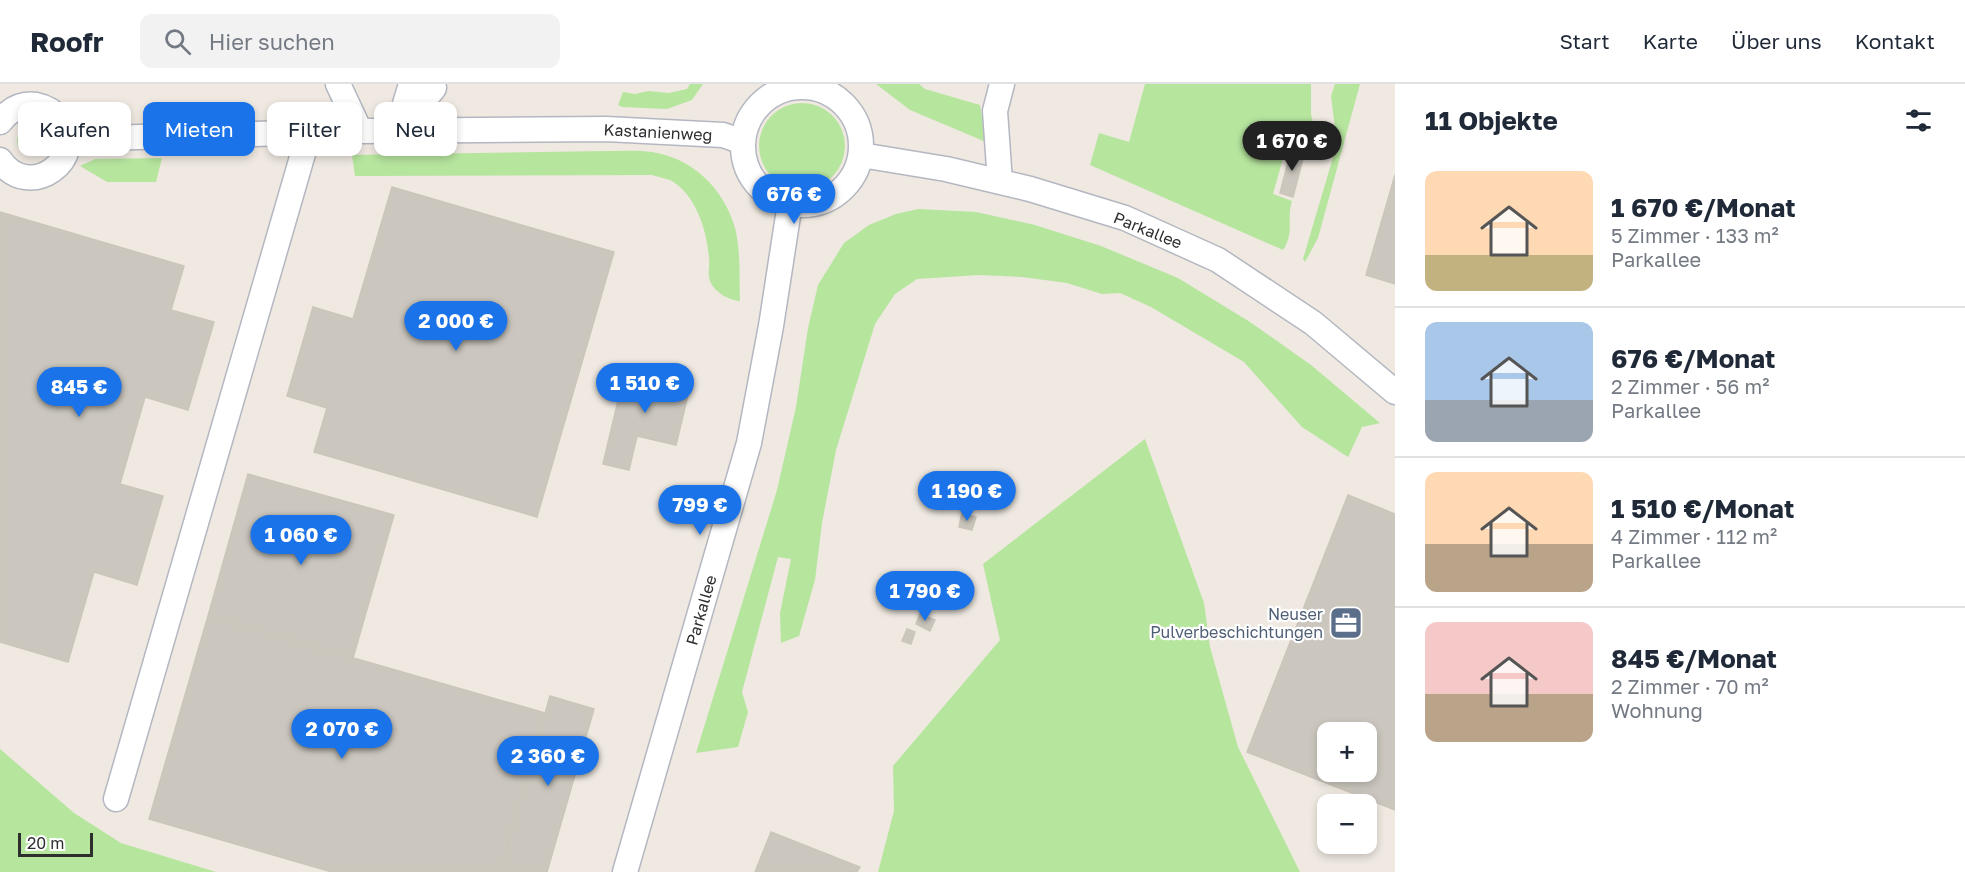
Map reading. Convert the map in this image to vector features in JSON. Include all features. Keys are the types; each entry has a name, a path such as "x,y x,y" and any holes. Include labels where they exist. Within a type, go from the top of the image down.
{"street":[{"path":"338,84 346,102"},
{"path":"353,84 356,102"},
{"path":"393,84 394,102"},
{"path":"1000,182 995,111 1002,84"},
{"path":"809,85 828,92 844,103 855,118 861,136 861,155 855,173 843,188 827,199 809,205 789,203 770,196 755,181 746,163 743,142 747,123 758,106 772,94 790,87 809,85"},
{"path":"413,102 422,86"},
{"path":"0,122 9,112 18,108"},
{"name":"Kastanienweg","path":"457,131 606,129 723,135 743,142"},
{"name":"Kastanienweg","path":"131,137 267,134"},
{"name":"Parkallee","path":"861,155 946,170 1030,189 1125,218 1218,260 1313,323 1395,392"},
{"path":"0,160 7,169 20,176 41,177 59,165 64,156"},
{"path":"116,799 302,156"},
{"name":"Parkallee","path":"625,872 749,443 771,326 789,203"}],"green space":[{"path":"690,84 703,84 692,100 667,109 618,105 623,92 669,93 687,89"},
{"path":"876,84 919,84 925,89 980,105 986,142 910,110"},
{"path":"1145,84 1311,84 1311,114 1317,138 1291,130 1273,194 1292,201 1289,237 1283,250 1090,165 1099,133 1129,142"},
{"path":"1335,84 1360,84 1318,238 1305,262 1303,259 1337,144 1331,96"},
{"path":"802,103 826,110 838,122 845,146 838,170 826,182 802,189 778,182 766,170 759,146 766,122 778,110"},
{"path":"647,151 667,155 681,161 693,168 715,188 730,214 737,237 740,301 725,296 710,282 708,247 703,225 687,194 670,180 652,175 355,176 352,156 457,156 457,154"},
{"path":"162,158 156,182 107,182 80,166 95,159"},
{"path":"918,209 976,212 1035,225 1101,246 1178,278 1250,322 1311,365 1380,423 1362,427 1348,457 1302,427 1244,362 1151,307 1120,293 1102,294 1067,283 1022,277 979,275 917,279 895,294 875,324 836,450 822,523 815,580 799,636 781,643 780,613 791,559 778,557 742,692 748,712 738,747 696,753 777,490 796,407 808,328 818,285 844,243 869,225 896,214"},
{"path":"1145,439 1204,603 1210,647 1238,747 1300,872 878,872 894,811 893,766 1000,640 983,564"},
{"path":"0,749 74,813 121,843 216,872 0,872"}],"building":[{"path":"1292,147 1305,151 1293,197 1280,193"},
{"path":"1395,175 1395,284 1366,275"},
{"path":"392,187 614,252 537,517 314,452 327,408 287,396 313,307 353,319"},
{"path":"0,212 184,266 171,310 214,322 188,410 145,397 120,484 163,496 137,585 94,572 68,662 0,642"},
{"path":"626,367 691,383 676,445 637,436 629,470 603,464"},
{"path":"248,474 394,515 353,658 208,616"},
{"name":"Neuser Pulverbeschichtungen","path":"1348,495 1395,514 1395,810 1377,803 1377,794 1354,794 1324,782 1377,782 1377,722 1317,722 1317,779 1247,752"},
{"path":"962,513 976,517 972,530 959,527"},
{"path":"920,614 935,620 930,631 916,624"},
{"path":"208,616 545,713 500,872 332,872 149,819"},
{"path":"907,629 915,632 911,644 902,641"},
{"path":"550,696 594,709 547,872 500,872"},
{"path":"771,832 860,867 857,872 755,872"}],"place":[{"name":"Neuser Pulverbeschichtungen","path":"1346,623"}]}
